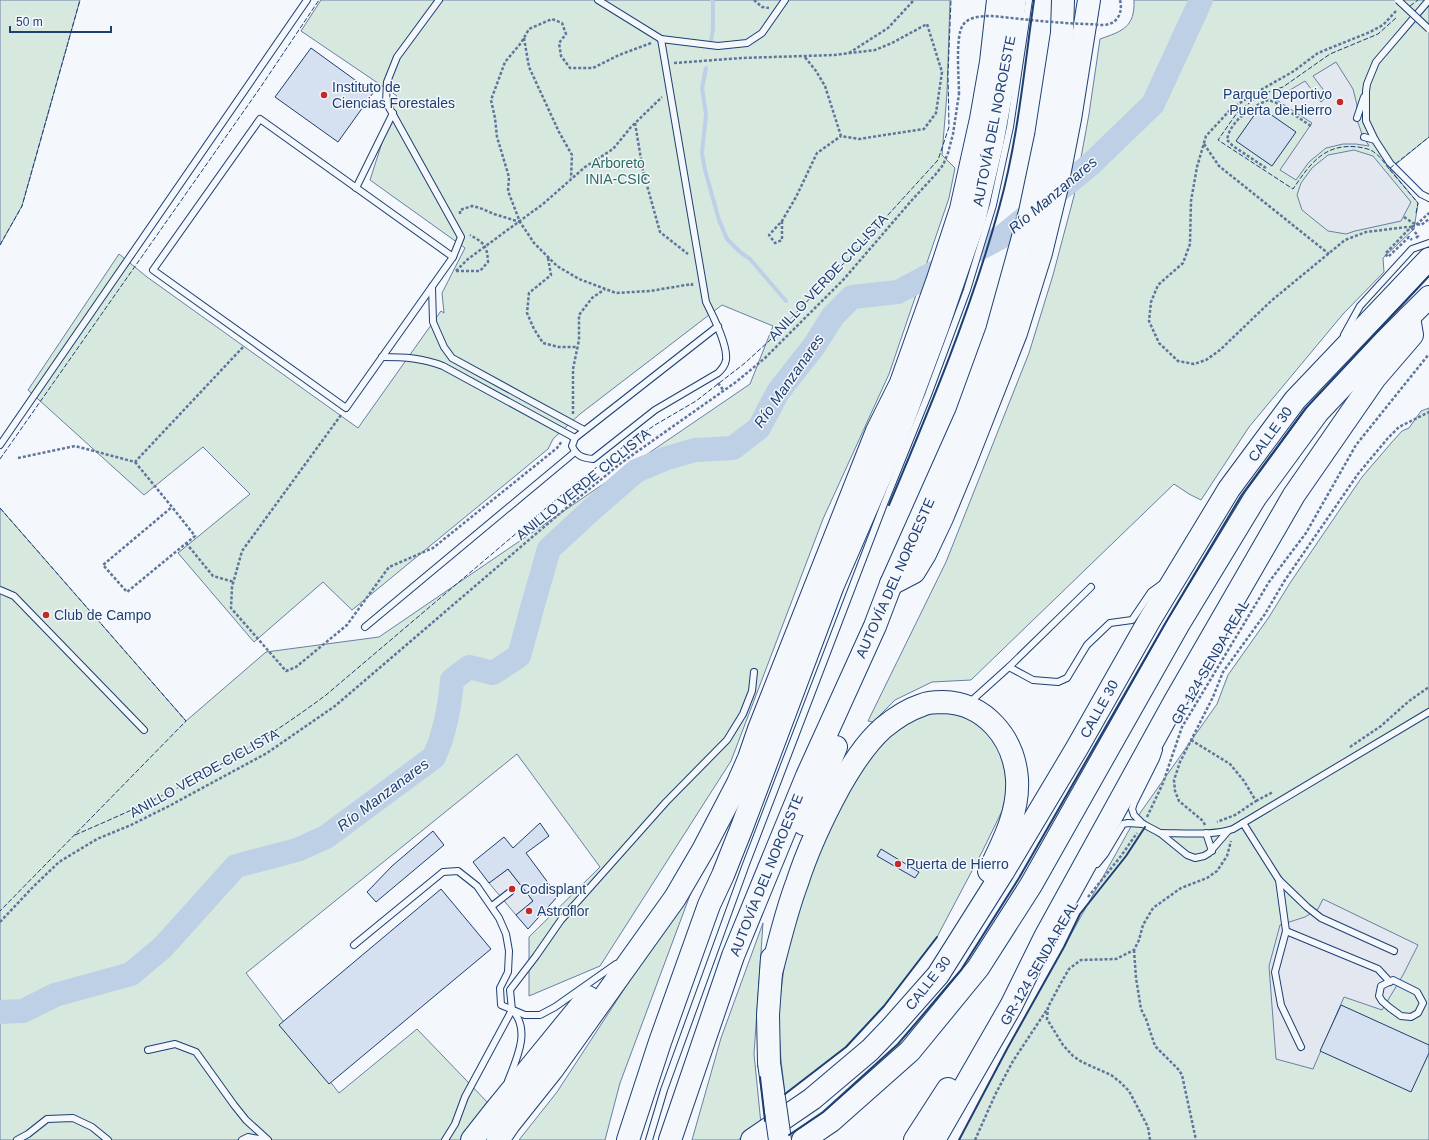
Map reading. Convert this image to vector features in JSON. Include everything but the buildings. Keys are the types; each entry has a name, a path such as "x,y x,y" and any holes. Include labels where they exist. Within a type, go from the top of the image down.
{"highway":[{"name":"AUTOVÍA DEL NOROESTE","path":"996,123 991,62 998,0"},
{"name":"AUTOVÍA DEL NOROESTE","path":"628,1140 660,1042 709,905 731,854 833,585 856,532 874,466 886,436 915,388 938,279 961,208 996,123 1007,62 1015,0"},
{"name":"AUTOVÍA DEL NOROESTE","path":"670,1140 733,956 807,776 875,626 891,584 974,420 1030,212 1056,138 1063,0"},
{"path":"1056,138 1089,0"},
{"name":"CALLE 30","path":"752,1140 812,1099 870,1050 938,975 1007,865 1077,748 1149,620 1229,489 1295,400 1429,259"},
{"path":"934,1140 1011,1006 1045,936 1175,701 1294,495 1375,378 1412,335 1420,310"},
{"name":"CALLE 30","path":"803,1140 831,1121 910,1051 978,968 1031,885 1178,626 1255,498 1318,412 1420,310"},
{"path":"498,1140 552,1070 676,898 703,850 738,783 749,758 759,729 877,431 915,388"},
{"path":"780,1140 769,1063 768,1015 773,931 786,876 808,812 853,706 875,626"},
{"path":"771,973 796,884 807,854 825,814 859,755 870,741 896,717 923,704 952,702 966,705 980,712 1001,733 1016,764 1017,799 1010,827 938,975"},
{"path":"472,1140 616,964 666,894 707,831 759,729"},
{"path":"915,1140 1045,936"},
{"path":"508,1140 552,1070"}],"lane":[{"path":"0,445 307,0"},
{"path":"439,0 397,57 387,82 386,102 460,237 453,257 346,408 153,270 260,119 453,257"},
{"path":"598,0 661,39 718,46 747,43 762,32 785,0"},
{"path":"649,1140 664,1090 745,867 884,504 915,388 967,290 993,206 996,123 1029,0"},
{"path":"1398,0 1429,29"},
{"path":"1429,0 1376,62 1367,84 1366,91 1366,121 1375,140 1390,163 1421,194 1429,198"},
{"path":"661,39 706,302 718,326 720,331 726,359 723,368 718,373 655,410 593,459 582,458 575,452 572,446 574,438 718,326"},
{"path":"1357,118 1366,91"},
{"path":"356,188 393,113"},
{"path":"1364,137 1375,140"},
{"path":"1330,362 1360,306 1412,249 1429,243"},
{"path":"432,287 433,322 444,347 452,358 584,430"},
{"path":"382,357 408,357 428,360 443,366 574,438"},
{"path":"365,627 575,452"},
{"path":"1009,667 1033,680 1058,682 1067,678 1087,645 1110,623 1132,620 1151,592 1180,571"},
{"path":"966,705 1009,667 1091,587"},
{"path":"0,590 14,596 144,730"},
{"path":"445,1140 455,1124 465,1097 512,1010 510,990 561,920 666,802 727,740 743,714 752,691 754,672"},
{"path":"1163,737 1175,701"},
{"path":"1161,744 1156,759 1134,802 1132,809 1134,814 1143,824 1160,833 1188,855 1195,858 1204,856 1212,850 1231,830 1429,712"},
{"path":"1244,823 1279,880 1307,907 1321,918 1394,951"},
{"path":"1091,871 1105,854 1123,824 1143,824"},
{"path":"1160,833 1206,833 1231,830"},
{"path":"1206,833 1212,850"},
{"path":"354,945 443,872 458,871 478,886 492,906 506,934 509,951 508,972 500,988 501,1005 525,1015 540,1015 555,1007 616,964"},
{"path":"1062,905 1086,876"},
{"path":"1279,880 1286,931 1275,972 1281,1004 1302,1047"},
{"path":"492,906 510,892"},
{"path":"1286,931 1378,969 1390,982"},
{"path":"1393,980 1416,992 1422,1003 1418,1013 1411,1017 1401,1016 1382,1001 1379,996 1381,986 1390,982 1393,980"},
{"path":"494,1112 506,1086 521,1044 522,1029 519,1018 512,1010"},
{"path":"148,1050 175,1044 196,1052 242,1115 268,1140"},
{"path":"17,1140 28,1134 47,1119 73,1118 92,1127 108,1140"},
{"path":"242,1140 248,1137 264,1140"}],"path":[{"path":"754,0 762,7 779,8"},
{"path":"848,53 888,28 911,5 914,0"},
{"name":"ANILLO VERDE CICLISTA","path":"0,922 59,862 97,839 131,825 267,753 335,706 621,462 736,382 765,358 844,279 939,170 948,153 953,134 959,94 959,39 963,24 968,20 983,16 992,16 1062,23 1105,25 1114,21 1121,13 1120,0"},
{"path":"1400,8 1383,25 1370,32 1318,53 1294,71 1252,95 1231,109 1206,136 1197,167 1190,201 1190,244 1183,263 1158,285 1152,302 1149,321 1159,343 1178,361 1194,364 1206,360 1220,350 1271,301 1345,240 1366,232 1412,227"},
{"path":"661,39 619,55 593,68 570,68 561,56 560,43 566,34 562,23 552,19 529,29 524,38 505,62 491,100 497,137 509,177 508,191 520,222 534,243 557,266 579,279 616,293 650,291 692,284 693,290"},
{"path":"665,63 804,56 875,50 892,43 927,24 942,72 936,113 924,129 859,139 841,136 817,153 796,197 782,221 769,235 775,243 782,240 782,221"},
{"path":"524,38 529,67 559,132 572,154 571,179"},
{"path":"804,56 825,86 841,136"},
{"path":"456,271 468,260 543,204 585,167 614,149 635,123 670,90"},
{"path":"1266,168 1233,146 1227,140 1228,135 1236,121 1248,111 1268,100 1275,102 1311,126"},
{"path":"635,123 643,171 660,232 685,251 700,266"},
{"path":"1204,144 1219,166 1329,254"},
{"path":"460,220 460,210 472,206 520,222"},
{"path":"1413,240 1409,237 1388,256 1385,254 1412,227 1429,213"},
{"path":"1404,217 1416,225 1421,226 1429,219"},
{"path":"1412,227 1418,236"},
{"path":"440,275 456,271 480,271 488,262 488,252 484,243 467,233"},
{"path":"548,257 551,275 529,293 526,313 543,343 559,347 577,347"},
{"path":"574,425 573,369 578,340 579,314 592,298 605,289"},
{"path":"135,462 250,339"},
{"name":"GR-124 SENDA REAL","path":"1085,901 1121,856 1143,824 1163,783 1182,727 1269,582 1306,532 1356,444 1429,354"},
{"path":"346,408 269,516 242,551 234,582 231,608 286,671 296,667 346,625 389,567 433,548 557,448 567,434"},
{"path":"1206,833 1206,826 1203,821 1179,801 1175,791 1174,780 1180,762 1213,697 1223,672 1265,614 1285,580 1358,474 1399,427 1429,412"},
{"path":"18,458 75,446 135,462 172,507 195,536 127,592 103,564 172,507"},
{"path":"186,543 214,576 234,582"},
{"path":"1345,750 1382,726 1408,701 1429,687"},
{"path":"1192,740 1230,764 1244,781 1256,801"},
{"path":"1206,826 1235,815 1256,801 1277,790"},
{"path":"1196,1140 1182,1075 1178,1069 1154,1046 1146,1019 1141,1009 1136,978 1134,950 1139,940 1143,925 1153,908 1181,888 1207,878 1217,871 1229,851 1231,830"},
{"path":"975,1140 995,1095 1013,1060 1048,1007 1069,969 1081,960 1116,958 1134,950"},
{"path":"1048,1007 1047,1019 1063,1045 1073,1056 1111,1076 1129,1091 1148,1127 1150,1140"}],"green space":[{"path":"0,0 80,0 22,206 0,245"},
{"name":"Arboreto INIA-CSIC","path":"321,0 950,0 947,93 942,155 955,168 949,198 889,374 823,519 731,761 600,966 529,996 529,937 600,867 517,754 246,973 339,1093 417,1029 490,1105 462,1140 0,1140 0,508 186,721 266,652 379,637 750,384 773,326 722,305 580,414 553,439 548,449 352,610 323,582 254,642 178,553 250,494 203,447 144,495 28,390 119,254 147,277 358,428 441,311 444,313 442,293 465,248 370,180 397,96 301,31"},
{"path":"1134,0 1429,0 1429,137 1390,169 1418,203 1414,229 1383,258 1384,272 1343,314 1249,427 1201,500 1174,484 971,680 932,682 895,700 873,722 868,721 946,562 1029,353 1053,275 1074,196 1089,114 1100,39 1126,27 1132,16"},
{"path":"1429,408 1429,1140 959,1140 1007,1049 1133,823 1217,704 1228,675 1269,617 1290,583 1362,477 1402,431 1409,428 1421,411"},
{"path":"932,711 970,716 991,736 1002,756 1008,777 1007,793 1002,811 937,937 884,1006 846,1047 785,1094 778,1015 785,960 812,863 846,794 879,745 903,723"},
{"path":"696,879 620,1083 605,1140 519,1140 557,1092"},
{"path":"763,923 754,1054 761,1124 738,1140 692,1140 721,1038"}],"shaded area":[{"path":"1336,62 1353,89 1357,105 1356,117 1362,134 1369,146 1343,144 1326,148 1309,162 1296,180 1280,170 1312,123 1275,99 1305,81 1321,102 1328,96 1313,76"},
{"path":"1354,150 1373,156 1411,202 1401,221 1346,234 1328,231 1302,210 1297,195 1301,183 1312,168 1328,155"},
{"path":"508,869 533,901 516,915 489,883"},
{"path":"1323,899 1418,945 1403,975 1382,1010 1344,997 1313,1069 1276,1059 1269,966 1280,925 1305,917 1318,909"}],"waterway":[{"path":"711,40 713,29 712,0"},
{"name":"Río Manzanares","path":"0,1012 23,1011 55,995 131,974 163,947 236,866 297,850 326,837 434,757 446,719 452,680 469,667 493,673 519,656 549,549 636,471 667,458 695,450 733,448 759,428 778,392 814,346 833,316 852,297 898,292 1003,236 1091,164 1153,104 1201,0"},
{"path":"706,68 702,88 706,114 702,153 705,170 719,220 727,239 740,252 750,259 786,301"},
{"path":"812,332 817,342"}],"fence":[{"path":"0,245 22,206 80,0"},
{"path":"0,459 260,88 319,0"},
{"path":"75,835 177,788 226,762 310,707 559,497 616,452 655,425 696,401 745,363 769,341 846,261 938,160 949,127 948,74 951,0"},
{"path":"1410,6 1418,0"},
{"path":"1389,169 1379,156 1369,150 1358,147 1336,148 1319,157 1306,171 1293,189 1218,140 1239,110 1263,94 1283,87 1330,54 1378,34 1397,17"},
{"path":"1416,213 1418,203 1389,169 1429,137"},
{"path":"0,508 186,721 0,911"}],"wall":[{"path":"889,505 963,321 999,208 1006,182 1016,131 1034,0"},
{"path":"789,1135 823,1112 898,1044 961,970 1019,878 1166,622 1241,496 1305,409 1429,276"},
{"path":"959,1140 1007,1049 1064,947 1080,914 1126,856 1145,827"},
{"path":"785,1094 846,1047 884,1006 937,937"},
{"path":"760,1077 765,1121"}],"place":[{"name":"Instituto de Ciencias Forestales","path":"324,95"},
{"name":"Parque Deportivo Puerta de Hierro","path":"1340,102"},
{"name":"Club de Campo","path":"46,615"},
{"name":"Puerta de Hierro","path":"898,864"},
{"name":"Codisplant","path":"512,889"},
{"name":"Astroflor","path":"529,911"}]}
